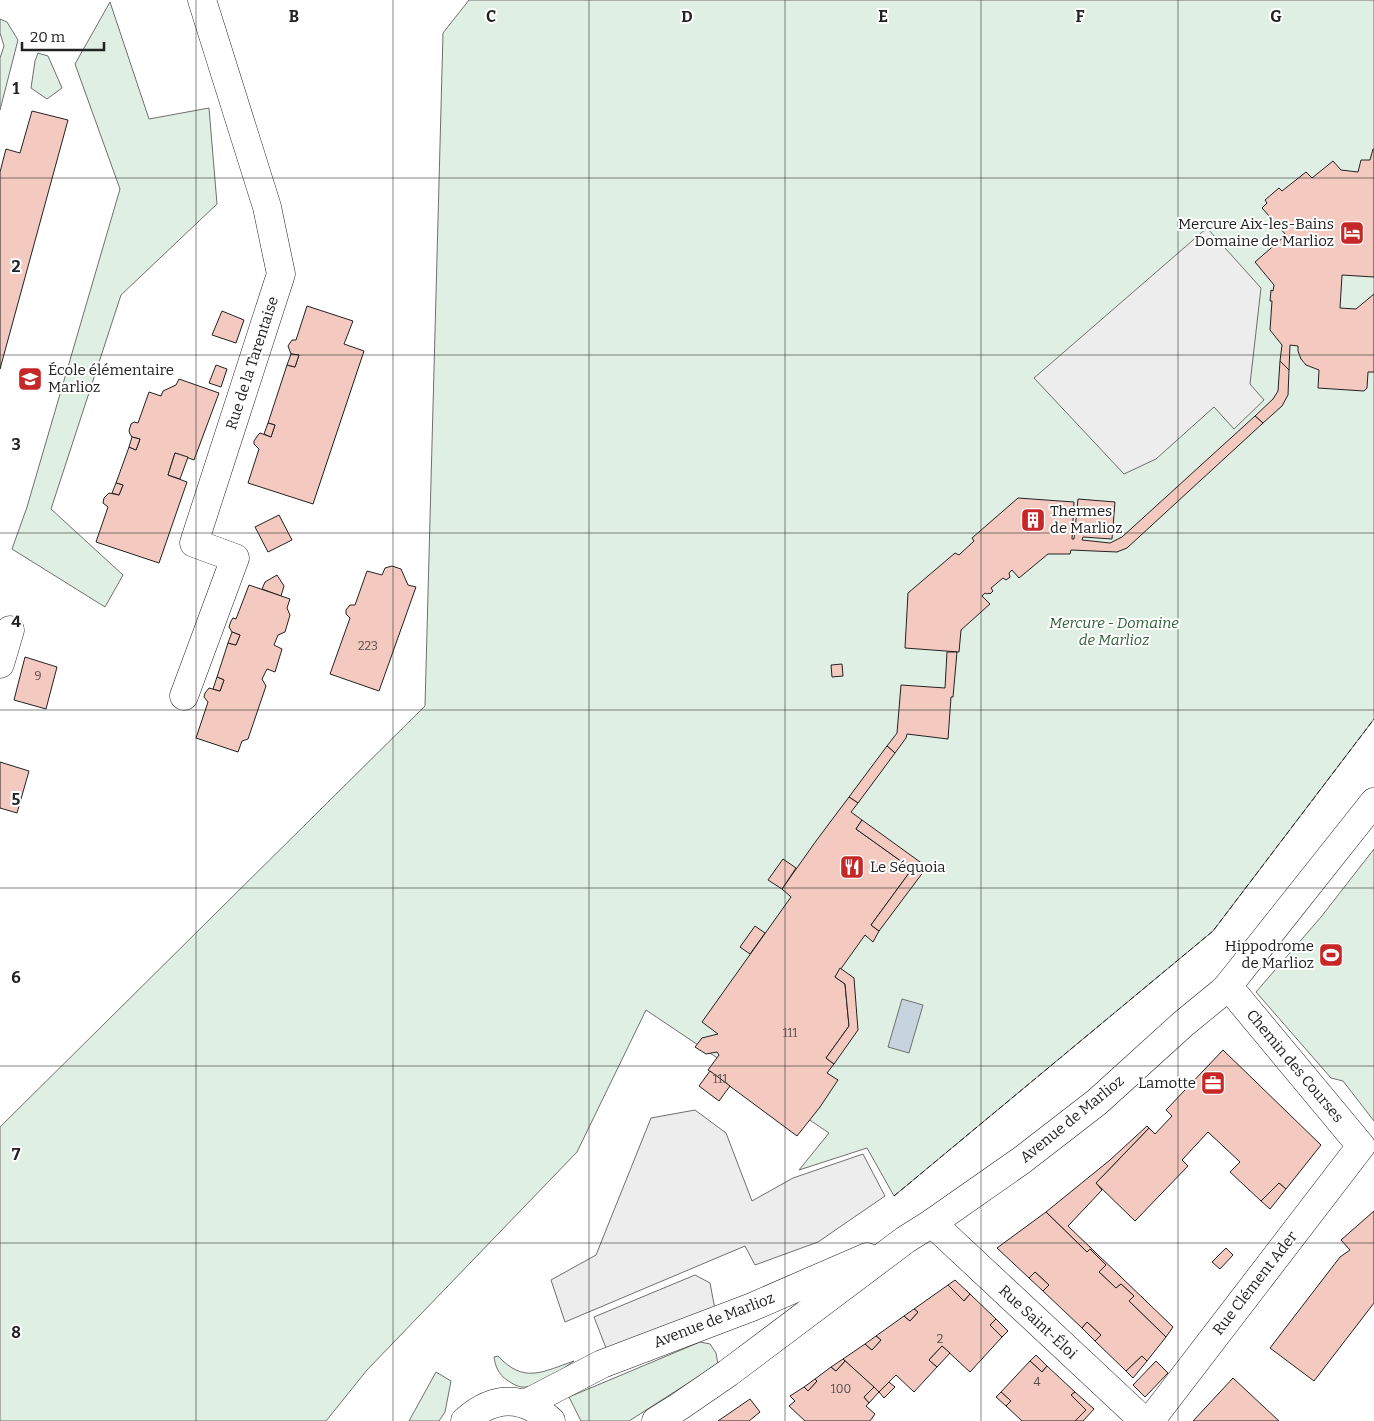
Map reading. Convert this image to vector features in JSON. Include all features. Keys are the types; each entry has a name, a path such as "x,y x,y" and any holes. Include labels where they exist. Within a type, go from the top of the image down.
{"street":[{"name":"Rue de la Tarentaise","path":"184,696 235,558 194,543 280,274 267,206 202,0"},
{"path":"0,664 10,630"},
{"name":"Avenue de Marlioz","path":"656,1421 734,1369 905,1240 1022,1160 1097,1102 1228,986 1374,802"},
{"name":"Avenue de Marlioz","path":"1183,1024 1211,986 1239,957 1282,918"},
{"name":"Chemin des Courses","path":"1228,986 1361,1146"},
{"name":"Rue Clément Ader","path":"1150,1421 1361,1146"},
{"name":"Rue Saint-Éloi","path":"932,1223 1144,1421"},
{"name":"Avenue de Marlioz","path":"525,1404 602,1364 752,1307 905,1240"},
{"path":"465,1421 477,1411 495,1403 510,1402 525,1404 541,1411 552,1421"}],"green space":[{"name":"Mercure - Domaine de Marlioz","path":"469,0 1374,0 1374,719 1213,931 894,1196 867,1148 799,1170 829,1133 646,1010 577,1152 367,1370 326,1421 0,1421 0,1127 425,706 443,33"},
{"path":"110,2 149,119 209,108 217,204 121,295 51,509 123,575 105,607 12,549 27,507 120,189 75,64"},
{"path":"0,19 7,22 18,40 0,110 0,58 4,46 0,33"},
{"path":"38,53 48,56 62,88 47,99 31,88"},
{"name":"Hippodrome de Marlioz","path":"1374,849 1374,1121 1343,1081 1331,1078 1256,992 1321,917"},
{"path":"700,1342 710,1344 716,1353 718,1364 629,1421 581,1421 569,1397"},
{"path":"498,1356 507,1365 525,1373 543,1372 574,1361 544,1381 523,1387 514,1384 502,1376 494,1357"},
{"path":"436,1372 451,1381 445,1412 439,1421 409,1421"}],"shaded area":[{"path":"1207,228 1261,288 1250,384 1264,400 1234,429 1214,407 1156,459 1124,474 1034,378"},
{"path":"902,999 923,1005 909,1053 888,1047"},
{"path":"695,1110 726,1133 752,1201 793,1178 863,1154 885,1196 818,1242 755,1265 745,1246 565,1322 551,1280 596,1255 651,1118"},
{"path":"695,1275 710,1283 717,1320 611,1361 594,1317"}],"building":[{"path":"32,111 68,120 0,369 0,172 6,149 20,153"},
{"path":"1373,149 1374,277 1342,275 1340,308 1356,309 1374,294 1374,372 1368,372 1367,388 1364,391 1318,388 1319,370 1306,365 1301,359 1298,346 1290,345 1289,370 1280,361 1282,345 1270,330 1272,301 1270,301 1271,290 1273,291 1274,285 1255,262 1286,235 1262,208 1267,203 1265,200 1279,188 1282,191 1306,172 1312,178 1333,161 1341,170 1358,172 1361,160 1370,160"},
{"path":"307,306 353,321 344,344 364,351 313,504 248,483 259,449 254,444 254,441 260,433 271,437 275,425 268,423 287,365 295,367 299,355 291,354 288,346 292,340 296,340"},
{"path":"222,311 244,320 236,343 212,335"},
{"path":"291,354 299,355 295,367 287,365"},
{"path":"1280,361 1289,370 1288,395 1282,406 1263,423 1255,416 1273,399 1278,391"},
{"path":"216,365 227,369 221,387 209,383"},
{"path":"179,379 219,393 194,460 175,453 168,475 187,482 159,563 96,542 108,507 103,503 104,498 109,493 119,495 123,485 116,483 129,447 136,450 140,439 132,437 130,434 131,424 134,422 138,423 149,392 161,396 163,391 176,385"},
{"name":"Thermes de Marlioz","path":"1255,416 1263,423 1127,548 1117,552 1071,550 1070,554 1048,554 1019,578 1012,570 1009,573 1010,577 1006,580 1003,578 991,588 993,591 990,594 985,593 982,596 990,604 961,630 959,652 905,648 908,593 955,553 959,555 974,541 972,538 1018,498 1074,502 1072,539 1074,539 1078,499 1115,502 1112,539 1083,537 1082,540 1110,543 1122,537"},
{"path":"268,423 275,425 271,437 264,434"},
{"path":"132,437 140,439 136,450 129,447"},
{"path":"175,453 188,457 180,479 168,475"},
{"path":"116,483 123,485 119,495 112,493"},
{"path":"279,515 292,540 268,552 255,527"},
{"path":"392,566 401,569 408,585 416,587 379,691 330,674 350,618 346,614 346,610 350,605 355,605 367,571 382,575 385,568"},
{"path":"277,575 284,586 281,596 262,589 265,582"},
{"path":"249,585 290,599 287,608 290,615 285,632 278,635 274,645 282,649 275,672 267,669 262,679 266,686 248,739 242,741 238,752 196,738 208,702 204,697 205,693 209,688 220,691 224,680 217,677 228,643 236,645 240,635 232,632 229,627 233,618 236,619"},
{"path":"232,632 240,635 236,645 228,643"},
{"path":"947,652 957,652 948,739 907,734 895,753 887,746 897,733 901,685 945,688"},
{"path":"25,657 57,667 46,709 14,700"},
{"path":"842,664 843,676 832,677 831,665"},
{"path":"217,677 224,680 220,691 213,689"},
{"path":"887,746 895,753 858,803 849,797"},
{"path":"0,762 29,771 17,813 0,808"},
{"path":"849,797 858,803 851,812 862,820 856,829 912,869 871,925 879,931 873,942 865,935 835,977 845,984 849,1026 826,1058 834,1064 827,1073 838,1080 797,1136 708,1070 719,1055 717,1052 706,1054 695,1047 702,1038 718,1034 702,1022 791,897 782,889"},
{"path":"862,820 927,867 879,931 871,925 912,869 856,829"},
{"path":"783,859 796,868 782,889 768,880"},
{"path":"755,926 765,933 750,954 740,947"},
{"path":"840,968 854,978 858,1030 834,1064 826,1058 849,1026 845,984 835,977"},
{"path":"1223,1050 1321,1145 1286,1189 1279,1183 1261,1201 1230,1172 1240,1162 1208,1132 1182,1160 1188,1166 1135,1221 1096,1183 1149,1128 1155,1134 1172,1116 1166,1110"},
{"path":"710,1071 730,1086 719,1101 699,1086"},
{"path":"1147,1126 1149,1128 1096,1183 1102,1190 1068,1226 1173,1327 1166,1337 1129,1301 1134,1296 1121,1284 1116,1288 1099,1272 1106,1265 1090,1249 1087,1252 1046,1212 1110,1160"},
{"path":"1279,1183 1286,1189 1270,1209 1261,1201"},
{"path":"1374,1211 1374,1303 1314,1381 1270,1348 1340,1257 1350,1250 1341,1240"},
{"path":"1046,1212 1087,1252 1090,1249 1106,1265 1099,1272 1116,1288 1121,1284 1134,1296 1129,1301 1166,1337 1147,1361 1142,1356 1126,1371 1095,1341 1101,1335 1087,1322 1082,1328 1043,1291 1049,1285 1035,1272 1029,1278 997,1248"},
{"path":"1226,1248 1233,1255 1220,1269 1212,1262"},
{"path":"1035,1272 1049,1285 1043,1291 1029,1278"},
{"path":"955,1280 970,1294 964,1301 948,1285"},
{"path":"948,1285 964,1301 970,1294 996,1319 990,1325 1002,1337 970,1372 942,1346 929,1360 937,1367 914,1392 896,1375 879,1392 843,1359 865,1344 872,1350 881,1340 876,1336 904,1316 910,1321 918,1312 914,1309"},
{"path":"914,1309 918,1312 910,1321 904,1316"},
{"path":"996,1319 1008,1331 1002,1337 990,1325"},
{"path":"1087,1322 1101,1335 1095,1341 1082,1328"},
{"path":"876,1336 881,1340 872,1350 865,1344"},
{"path":"942,1346 950,1353 937,1367 929,1360"},
{"path":"1036,1355 1047,1366 1042,1372 1030,1361"},
{"path":"1142,1356 1147,1361 1133,1378 1126,1371"},
{"path":"843,1359 874,1387 864,1397 869,1403 866,1406 875,1414 870,1421 805,1421 789,1406 795,1401 790,1396 804,1387 808,1391 817,1381 815,1379 831,1367 836,1371 845,1361"},
{"path":"843,1359 845,1361 836,1371 831,1367"},
{"path":"1030,1361 1042,1372 1047,1366 1075,1392 1071,1395 1086,1410 1075,1421 1022,1421 1006,1406 1011,1401 1001,1392"},
{"path":"1156,1361 1168,1373 1145,1397 1133,1385"},
{"path":"1233,1378 1279,1421 1193,1421"},
{"path":"815,1379 817,1381 808,1391 804,1387"},
{"path":"889,1382 895,1387 884,1398 879,1392"},
{"path":"874,1387 879,1392 869,1403 864,1397"},
{"path":"1001,1392 1011,1401 1006,1406 996,1397"},
{"path":"1075,1392 1094,1409 1083,1421 1075,1421 1086,1410 1071,1395"},
{"path":"750,1399 760,1412 749,1421 718,1421"}],"fence":[{"path":"894,1196 1213,931 1374,719"}],"place":[{"name":"Mercure Aix-les-Bains Domaine de Marlioz","path":"1352,233"},
{"name":"École élémentaire Marlioz","path":"30,379"},
{"name":"Thermes de Marlioz","path":"1033,520"},
{"name":"Le Séquoia","path":"852,867"},
{"name":"Hippodrome de Marlioz","path":"1331,955"},
{"name":"Lamotte","path":"1213,1083"}]}
